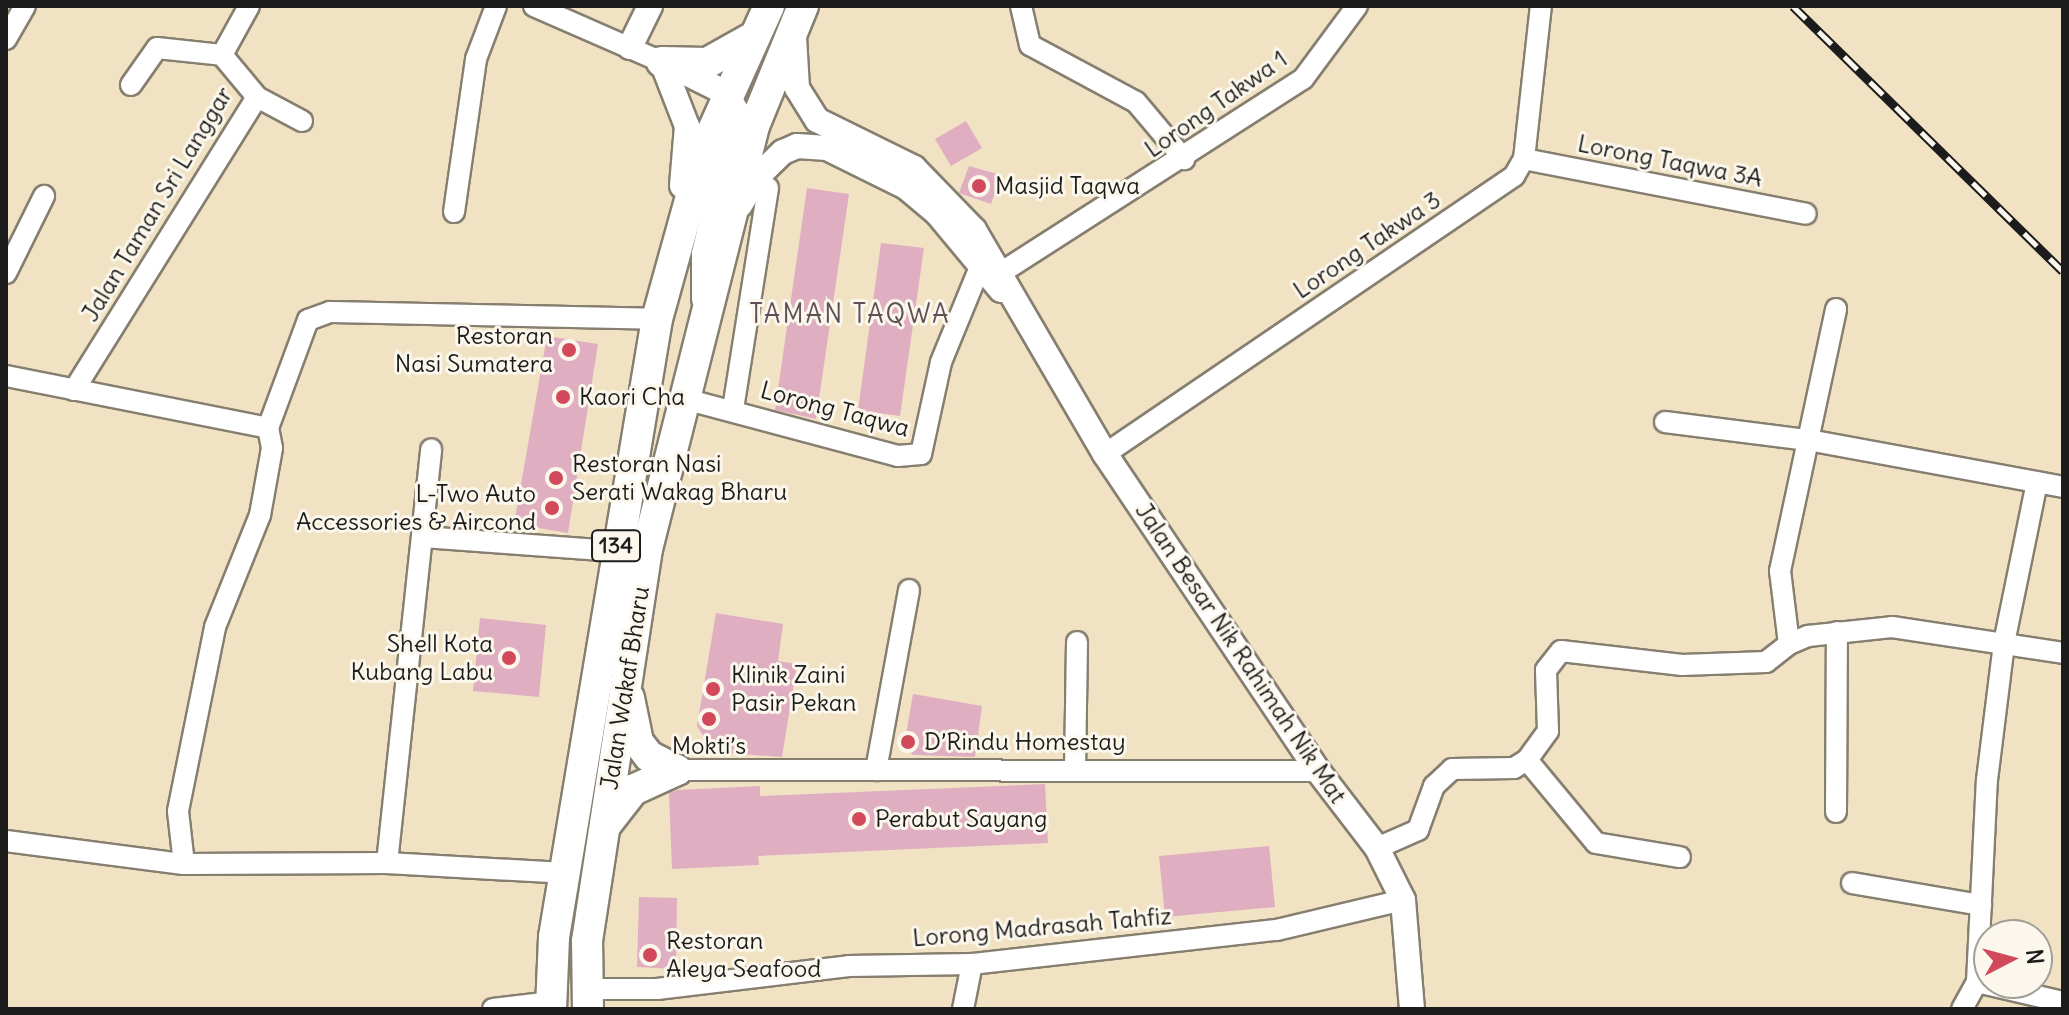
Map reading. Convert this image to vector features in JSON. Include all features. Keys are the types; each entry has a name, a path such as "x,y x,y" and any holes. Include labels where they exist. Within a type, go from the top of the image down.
{"main road":[{"name":"Jalan Wakaf Bharu","path":"550,1005 564,873 615,551 669,267 726,93 754,34 789,12"},
{"name":"Jalan Wakaf Bharu","path":"588,999 587,941 626,667 647,549 754,126 789,12"},
{"path":"662,62 715,60 754,34"},
{"path":"626,667 638,742 649,756 677,770"},
{"path":"603,829 633,790 677,770"}],"street":[{"path":"6,39 25,6"},
{"name":"Jalan Taman Sri Langgar","path":"74,390 257,97 222,55 249,6"},
{"path":"454,212 476,59 496,6"},
{"path":"534,6 726,93 737,112 704,254 704,318"},
{"path":"630,47 650,6"},
{"path":"1021,6 1030,45 1078,75 1136,102 1184,159"},
{"name":"Lorong Takwa 1","path":"991,270 1184,159 1303,79 1357,6"},
{"path":"1524,159 1541,6"},
{"name":"Jalan Besar Nik Rahimah Nik Mat","path":"789,12 797,88 804,105 833,129 914,168 974,230 991,270"},
{"path":"131,85 157,48 222,55"},
{"name":"Jalan Wakaf Bharu","path":"662,62 687,126 669,267"},
{"path":"257,97 302,121"},
{"name":"Jalan Besar Nik Rahimah Nik Mat","path":"729,224 770,161 797,146 813,146 876,168 906,187 937,213 991,270 1021,313 1105,454 1318,771 1377,848 1403,900 1412,1009"},
{"name":"Lorong Taqwa 3A","path":"1524,159 1806,214"},
{"name":"Lorong Takwa 3","path":"1105,454 1511,178 1524,159"},
{"path":"733,409 768,188"},
{"path":"6,273 44,196"},
{"name":"Lorong Taqwa","path":"685,399 733,409 898,456 921,454 941,362 991,270"},
{"path":"1789,644 1780,571 1836,309"},
{"path":"184,864 178,811 215,627 260,515 270,470 268,428 301,331 318,314 657,319"},
{"path":"6,376 268,428"},
{"path":"1665,422 1808,440 2063,487"},
{"path":"387,863 431,449"},
{"path":"1980,919 1987,780 2004,643 2037,482"},
{"path":"423,537 615,551"},
{"path":"876,770 909,590"},
{"path":"1377,848 1418,830 1434,786 1452,769 1514,768 1527,760 1548,731 1546,670 1561,651 1682,665 1766,662 1789,644 1837,632 1895,627 2063,653"},
{"path":"1836,812 1837,632"},
{"path":"1075,770 1077,642"},
{"path":"1527,760 1596,843 1680,857"},
{"path":"677,770 1318,771"},
{"path":"6,841 184,864 387,863 564,873"},
{"path":"1852,883 1981,905"},
{"name":"Lorong Madrasah Tahfiz","path":"588,999 849,966 972,964 1277,930 1403,900"},
{"path":"963,1009 972,964"},
{"path":"1962,1009 1973,989"},
{"path":"493,1009 550,1005"}],"building":[{"path":"966,121 982,148 951,166 935,139"},
{"name":"Masjid Taqwa","path":"969,166 1001,175 991,204 959,193"},
{"path":"807,188 849,194 816,419 775,410"},
{"path":"881,243 924,248 900,416 858,410"},
{"path":"547,336 598,344 568,533 514,524"},
{"path":"716,613 783,624 778,661 797,664 782,757 713,752 697,726"},
{"name":"Shell Kota Kubang Labu","path":"480,618 546,625 539,697 473,691"},
{"path":"913,694 982,706 975,757 913,755 904,746"},
{"name":"Perabut Sayang","path":"1045,784 1048,843 758,856 759,865 672,869 669,793 677,790 760,786 760,796"},
{"path":"1269,846 1275,907 1165,917 1159,856"},
{"path":"639,897 677,898 676,969 637,967"}],"railway":[{"path":"1793,6 2063,271"}],"place":[{"name":"Masjid Taqwa","path":"979,186"},
{"name":"Restoran Nasi Sumatera","path":"569,350"},
{"name":"Kaori Cha","path":"563,397"},
{"name":"Restoran Nasi Serati Wakag Bharu","path":"556,478"},
{"name":"L-Two Auto Accessories & Aircond","path":"552,508"},
{"name":"Shell Kota Kubang Labu","path":"509,658"},
{"name":"Klinik Zaini Pasir Pekan","path":"713,689"},
{"name":"Mokti’s","path":"709,719"},
{"name":"D’Rindu Homestay","path":"908,742"},
{"name":"Perabut Sayang","path":"859,819"},
{"name":"Restoran Aleya Seafood","path":"650,955"}],"district":[{"name":"TAMAN TAQWA","path":"850,314"}]}
